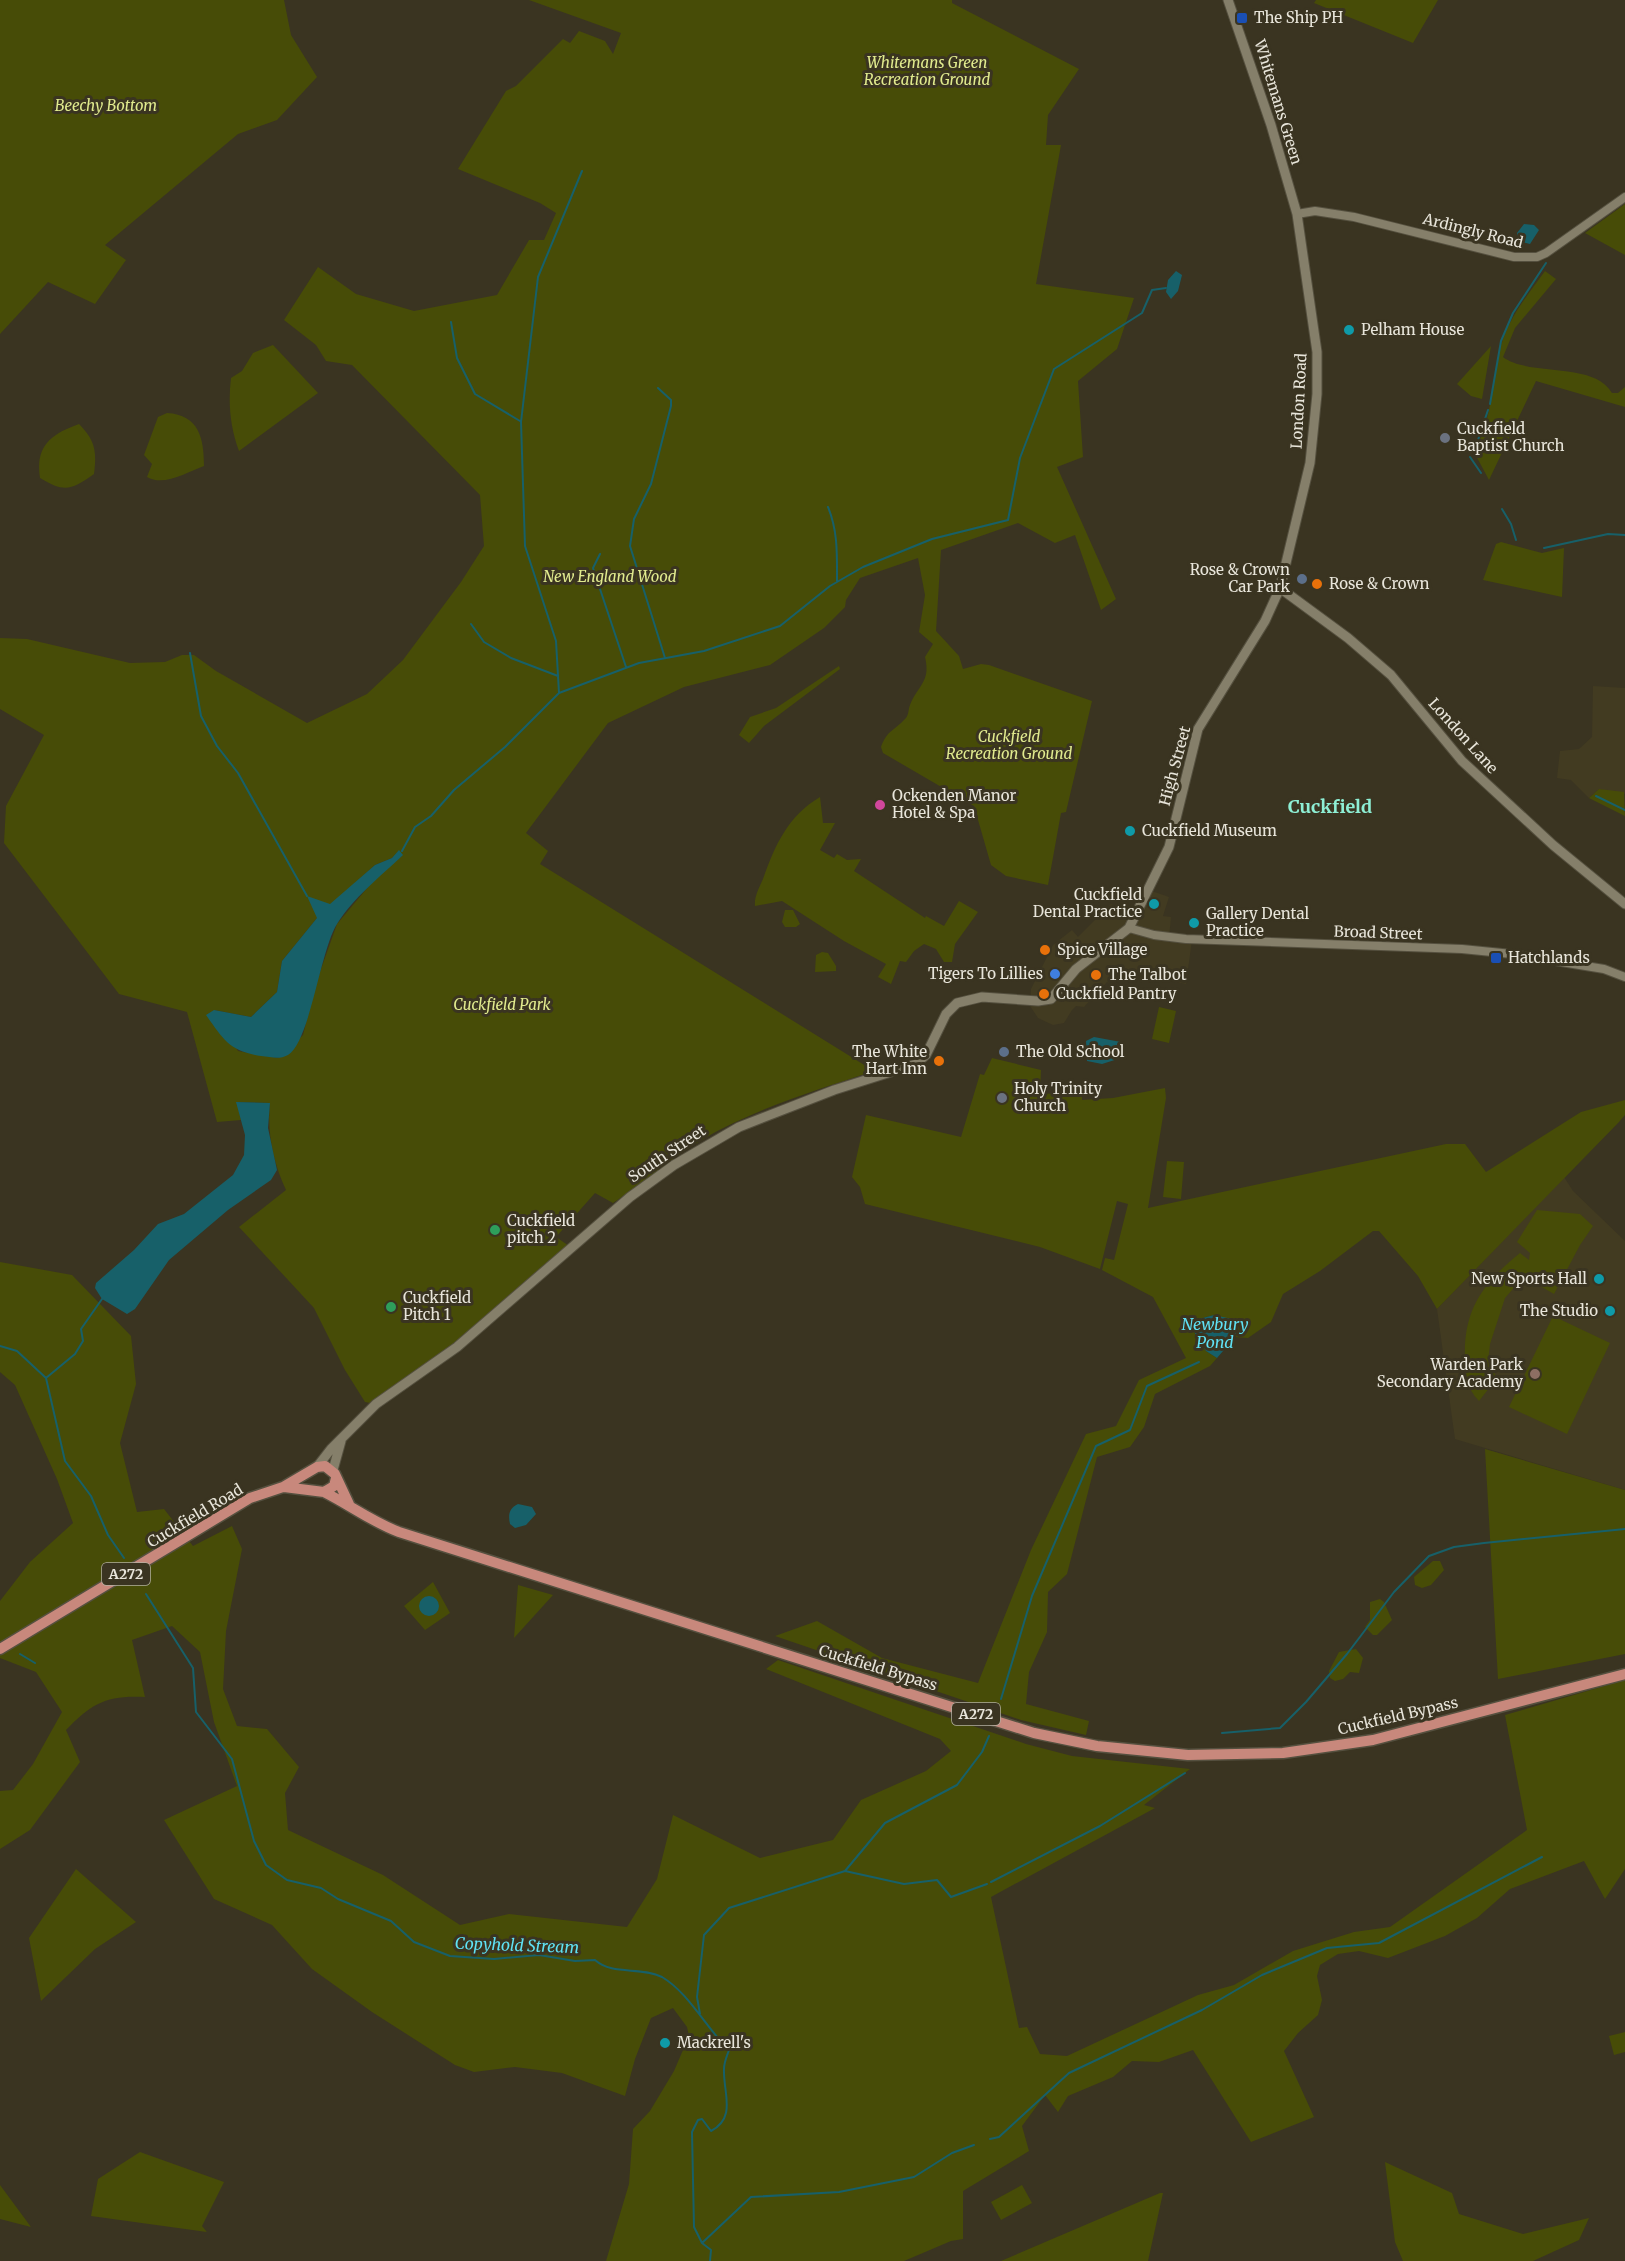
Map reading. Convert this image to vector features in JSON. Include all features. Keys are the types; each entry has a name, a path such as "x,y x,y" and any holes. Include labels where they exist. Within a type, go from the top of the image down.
{"highway":[{"path":"325,1466 334,1474 334,1486 320,1491 310,1483 314,1470 325,1466"},
{"name":"Cuckfield Road","path":"0,1649 250,1498 283,1487 314,1470"},
{"name":"Cuckfield Bypass","path":"334,1474 349,1504"},
{"name":"Cuckfield Road","path":"283,1487 320,1491"},
{"name":"Cuckfield Bypass","path":"320,1491 349,1504 366,1517 399,1532 1034,1733 1097,1746 1188,1755 1283,1754 1373,1740 1625,1674"}],"main road":[{"name":"Whitemans Green","path":"1228,0 1271,125 1297,214"},
{"name":"London Road","path":"1280,588 1310,463 1317,385 1317,352 1297,214"},
{"name":"London Lane","path":"1280,588 1348,638 1391,675 1462,761 1553,845 1625,904"},
{"name":"High Street","path":"1050,999 1076,969 1129,928 1169,847 1198,729 1265,621 1280,588"},
{"name":"South Street","path":"314,1470 331,1449 376,1404 457,1347 505,1308 630,1197 710,1142 788,1108 916,1064 926,1055 946,1014 965,1000 982,997 1038,1002 1050,999"},
{"name":"South Street","path":"334,1474 341,1441"}],"street":[{"name":"Ardingly Road","path":"1297,214 1315,211 1354,217 1528,258 1546,253 1625,197"},
{"name":"Broad Street","path":"1129,928 1154,935 1186,939 1482,951 1604,969 1625,977"}],"shaded area":[{"path":"1593,686 1625,688 1625,794 1599,789 1589,798 1571,780 1557,778 1560,751 1579,749 1592,737"},
{"path":"1149,890 1169,897 1163,916 1171,917 1169,938 1192,940 1186,984 1127,971 1117,976 1113,985 1107,982 1084,1007 1076,1006 1064,1023 1053,1025 1038,1018 1030,1006 1031,989 1053,945 1072,930 1078,937 1111,904 1135,918"},
{"name":"Warden Park Secondary Academy","path":"1564,1177 1573,1191 1625,1241 1625,1490 1455,1439 1437,1309"}],"green space":[{"name":"Beechy Bottom","path":"0,0 284,0 291,35 317,77 277,120 238,134 105,245 126,260 95,304 48,282 0,334"},
{"path":"529,0 952,0 952,3 1079,69 1048,115 1046,145 1061,145 1036,284 1134,298 1117,349 1078,381 1083,457 1057,467 1116,599 1101,610 1075,535 1055,543 1018,523 941,550 936,631 959,656 963,669 981,664 989,665 1092,701 1066,812 1061,813 1048,885 1006,876 991,865 974,806 883,753 881,747 883,741 906,717 913,698 923,683 926,672 925,657 933,644 919,632 925,595 918,558 860,578 846,600 845,607 824,628 770,665 684,687 608,723 526,833 548,851 540,864 874,1071 787,1100 723,1128 691,1146 613,1203 595,1193 556,1237 572,1248 505,1308 376,1404 365,1402 345,1370 314,1308 239,1227 286,1190 272,1147 269,1125 270,1103 237,1102 241,1120 217,1122 187,1012 119,994 4,843 6,806 44,735 0,709 0,638 27,639 130,663 165,662 182,655 194,655 216,671 307,723 367,694 403,660 461,582 484,546 480,495 352,365 326,361 316,345 284,320 318,267 356,294 414,311 497,295 529,240 544,240 556,213 540,203 458,169 506,91 516,86 563,39 570,43 579,31 605,41 613,54 621,33","holes":["399,850 337,924 316,983 303,1035 278,1058 238,1051 214,1010 251,1017 277,992 282,961 317,918 375,865 392,858"]},
{"path":"1316,0 1438,0 1413,43 1314,3"},
{"path":"1625,204 1625,255 1585,233"},
{"path":"1545,271 1556,279 1515,328 1503,357 1528,367 1591,377 1603,383 1612,393 1618,393 1625,387 1625,407 1536,381 1489,480 1474,452 1486,424 1503,339 1521,304"},
{"path":"273,345 318,393 239,451 231,415 231,378 242,371 253,353"},
{"path":"1491,346 1482,399 1471,396 1457,384"},
{"path":"167,413 186,418 198,430 203,446 204,466 176,478 154,480 147,477 152,464 144,455 158,417"},
{"path":"79,424 89,435 94,446 94,474 68,488 56,486 40,478 40,457 47,443 60,432"},
{"path":"1501,542 1542,553 1564,548 1562,597 1483,580 1496,544"},
{"path":"839,666 840,669 764,726 749,743 739,735 750,717 776,708"},
{"path":"1599,789 1624,792 1625,816 1589,798"},
{"path":"820,797 823,823 835,823 820,850 834,858 837,854 847,860 861,859 854,871 925,918 926,916 944,926 959,901 978,912 955,944 952,962 944,962 936,949 924,944 914,951 906,962 900,961 891,984 878,977 886,964 844,941 782,901 755,906 758,889 784,832 799,813"},
{"path":"785,910 793,910 800,924 796,927 785,927 782,922"},
{"path":"822,952 828,953 836,966 836,971 815,972 816,955"},
{"path":"1159,1007 1176,1011 1169,1043 1152,1039"},
{"path":"992,1058 1041,1070 1040,1093 1082,1096 1082,1100 1113,1098 1165,1088 1166,1098 1148,1208 1446,1144 1465,1144 1486,1172 1581,1112 1625,1100 1625,1115 1619,1122 1437,1309 1418,1276 1379,1231 1373,1231 1320,1271 1283,1294 1271,1322 1248,1338 1235,1337 1237,1322 1214,1315 1188,1322 1206,1351 1217,1358 1210,1366 1155,1394 1144,1427 1130,1447 1097,1457 1067,1574 1048,1592 1047,1632 1029,1672 1026,1704 1089,1721 1086,1735 1021,1720 775,1636 817,1621 882,1658 978,1683 1031,1550 1086,1434 1116,1426 1139,1380 1186,1358 1153,1297 1102,1270 1105,1258 1114,1260 1128,1204 1117,1201 1100,1269 1040,1247 865,1204 860,1187 852,1177 866,1115 961,1137 980,1074 984,1075"},
{"path":"1167,1161 1184,1162 1181,1199 1163,1197"},
{"path":"1537,1210 1580,1214 1593,1226 1580,1245 1554,1294 1526,1278 1526,1274 1505,1298 1490,1344 1488,1362 1497,1378 1479,1401 1470,1387 1465,1365 1465,1342 1472,1312 1486,1287 1507,1264 1520,1253 1529,1260 1530,1253 1517,1242"},
{"path":"0,1262 72,1275 131,1336 136,1384 120,1443 137,1512 164,1509 193,1546 232,1526 242,1549 226,1631 223,1689 237,1726 267,1729 299,1767 285,1793 288,1830 383,1875 460,1925 509,1914 627,1927 657,1879 673,1815 760,1858 833,1840 861,1800 926,1771 951,1751 940,1739 766,1669 778,1660 1026,1744 1072,1756 1190,1769 1144,1805 1155,1808 991,1897 1019,2028 1027,2027 1040,2054 1067,2056 1198,1995 1234,1985 1293,1951 1354,1932 1390,1927 1527,1830 1505,1715 1625,1680 1625,1869 1605,1899 1584,1861 1510,1889 1477,1918 1445,1936 1388,1958 1359,1951 1338,1954 1320,1965 1317,1976 1322,2000 1318,2015 1298,2033 1284,2051 1314,2117 1251,2142 1193,2050 1159,2062 1132,2061 1113,2077 1068,2096 1058,2112 1045,2095 1022,2126 1029,2151 963,2191 963,2239 951,2241 904,2261 606,2261 629,2184 633,2129 650,2111 674,2071 689,2036 687,2027 673,2008 651,2018 635,2059 625,2096 562,2073 515,2067 474,2072 455,2065 372,2012 312,1969 272,1925 214,1899 164,1820 237,1786 214,1722 200,1652 172,1626 132,1640 145,1697 110,1699 92,1707 66,1730 80,1762 30,1830 0,1849 0,1791 13,1790 33,1764 62,1712 36,1672 0,1658 0,1601 30,1562 73,1523 57,1479 15,1385 0,1372"},
{"path":"1553,1316 1610,1343 1567,1434 1509,1407"},
{"path":"1485,1449 1625,1490 1625,1654 1498,1679"},
{"path":"1433,1561 1440,1561 1444,1570 1431,1585 1422,1588 1415,1585 1414,1577"},
{"path":"433,1582 450,1613 425,1630 404,1606"},
{"path":"518,1585 553,1595 514,1638"},
{"path":"1380,1599 1384,1602 1392,1620 1377,1635 1373,1635 1365,1627 1370,1620 1370,1602"},
{"path":"1356,1649 1363,1658 1359,1673 1350,1672 1343,1679 1335,1681 1330,1678 1329,1671 1339,1652"},
{"path":"76,1869 136,1922 95,1949 41,2001 29,1938"},
{"path":"1625,2032 1625,2052 1614,2055 1609,2036"},
{"path":"140,2152 224,2182 202,2226 207,2232 91,2216 98,2179"},
{"path":"1385,2162 1452,2193 1459,2214 1523,2234 1589,2218 1579,2240 1533,2261 1403,2261 1395,2242"},
{"path":"0,2185 31,2227 0,2219"},
{"path":"1022,2185 1032,2203 1001,2220 991,2202"},
{"path":"1163,2193 1148,2261 1001,2261"}],"water":[{"path":"1524,224 1534,225 1539,230 1530,244 1518,241 1517,233"},
{"path":"1176,271 1182,275 1178,291 1171,299 1166,292 1168,280"},
{"path":"399,850 403,855 359,896 337,924 325,954 303,1033 296,1047 288,1055 275,1058 250,1054 228,1043 206,1015 214,1010 251,1017 277,992 282,961 317,918 307,896 330,904 375,865 392,858"},
{"path":"1094,1037 1121,1042 1125,1048 1121,1058 1102,1064 1087,1061 1086,1041"},
{"path":"236,1102 270,1103 268,1128 277,1170 271,1180 228,1210 169,1260 135,1309 127,1314 102,1299 95,1288 96,1283 134,1250 158,1224 184,1214 233,1175 244,1155 245,1135"},
{"name":"Newbury Pond","path":"1214,1315 1232,1319 1238,1325 1235,1337 1217,1358 1206,1351 1188,1322"},
{"path":"518,1504 532,1507 536,1514 526,1525 515,1528 510,1524 509,1515"},
{"path":"429,1596 436,1599 439,1606 436,1613 429,1616 422,1613 419,1606 422,1599"}],"waterway":[{"path":"559,693 556,641 525,546 521,422 538,277 582,171"},
{"path":"1490,404 1501,341 1513,313 1546,263"},
{"path":"402,851 415,827 431,816 454,790 505,747 559,693 639,663 704,651 780,626 830,586 863,567 932,539 1008,520 1020,458 1054,369 1142,313 1152,290 1166,288"},
{"path":"451,322 457,358 475,394 520,421"},
{"path":"658,388 671,400 671,406 651,484 634,519 630,546 665,658"},
{"path":"1475,449 1488,410"},
{"path":"1470,457 1481,473"},
{"path":"828,507 835,534 837,581"},
{"path":"1502,509 1511,524 1516,540"},
{"path":"1544,548 1608,534 1625,535"},
{"path":"600,554 593,568 626,667"},
{"path":"471,624 484,642 511,658 558,676"},
{"path":"190,653 201,716 217,746 238,773 307,896"},
{"path":"1596,796 1625,810"},
{"path":"46,1378 75,1354 83,1341 81,1329 102,1299"},
{"name":"Copyhold Stream","path":"0,1346 17,1351 46,1378 65,1461 91,1496 108,1535 124,1558"},
{"path":"1001,1699 1032,1596 1096,1446 1130,1430 1147,1386 1199,1362"},
{"path":"1222,1733 1280,1728 1306,1702 1347,1654 1394,1592 1429,1556 1454,1547 1625,1529"},
{"name":"Copyhold Stream","path":"146,1594 193,1668 196,1712 232,1759 254,1841 266,1865 287,1880 321,1888 338,1899 391,1921 414,1942 450,1956 494,1959 539,1955 575,1961 595,1960 610,1968 645,1972 662,1977 689,2001 729,2050 724,2066 727,2104 724,2119 711,2131 702,2119 698,2120 692,2132 694,2227 702,2243 711,2250 710,2261"},
{"path":"20,1654 35,1663"},
{"path":"845,1871 885,1823 957,1785 982,1752 989,1736"},
{"path":"991,1882 1100,1826 1185,1773"},
{"path":"990,2139 999,2137 1069,2073 1202,2010 1262,1975 1327,1948 1379,1943 1542,1857"},
{"path":"700,2014 697,1997 704,1935 729,1908 845,1871 904,1884 937,1880 951,1897 987,1884"},
{"path":"702,2243 751,2197 839,2192 914,2177 952,2153 974,2145"}],"place":[{"name":"The Ship PH","path":"1242,18"},
{"name":"Pelham House","path":"1349,330"},
{"name":"Cuckfield Baptist Church","path":"1445,438"},
{"name":"Rose & Crown Car Park","path":"1302,579"},
{"name":"Rose & Crown","path":"1317,584"},
{"name":"Ockenden Manor Hotel & Spa","path":"880,805"},
{"name":"Cuckfield Museum","path":"1130,831"},
{"name":"Cuckfield Dental Practice","path":"1154,904"},
{"name":"Gallery Dental Practice","path":"1194,923"},
{"name":"Spice Village","path":"1045,950"},
{"name":"Hatchlands","path":"1496,958"},
{"name":"Tigers To Lillies","path":"1055,974"},
{"name":"The Talbot","path":"1096,975"},
{"name":"Cuckfield Pantry","path":"1044,994"},
{"name":"The Old School","path":"1004,1052"},
{"name":"The White Hart Inn","path":"939,1061"},
{"name":"Holy Trinity Church","path":"1002,1098"},
{"name":"Cuckfield pitch 2","path":"495,1230"},
{"name":"New Sports Hall","path":"1599,1279"},
{"name":"Cuckfield Pitch 1","path":"391,1307"},
{"name":"The Studio","path":"1610,1311"},
{"name":"Warden Park Secondary Academy","path":"1535,1374"},
{"name":"Mackrell's","path":"665,2043"}],"district":[{"name":"Cuckfield","path":"1330,807"}],"park label":[{"name":"Whitemans Green Recreation Ground","path":"927,72"},
{"name":"New England Wood","path":"610,577"},
{"name":"Cuckfield Recreation Ground","path":"1009,746"},
{"name":"Cuckfield Park","path":"502,1005"}]}
